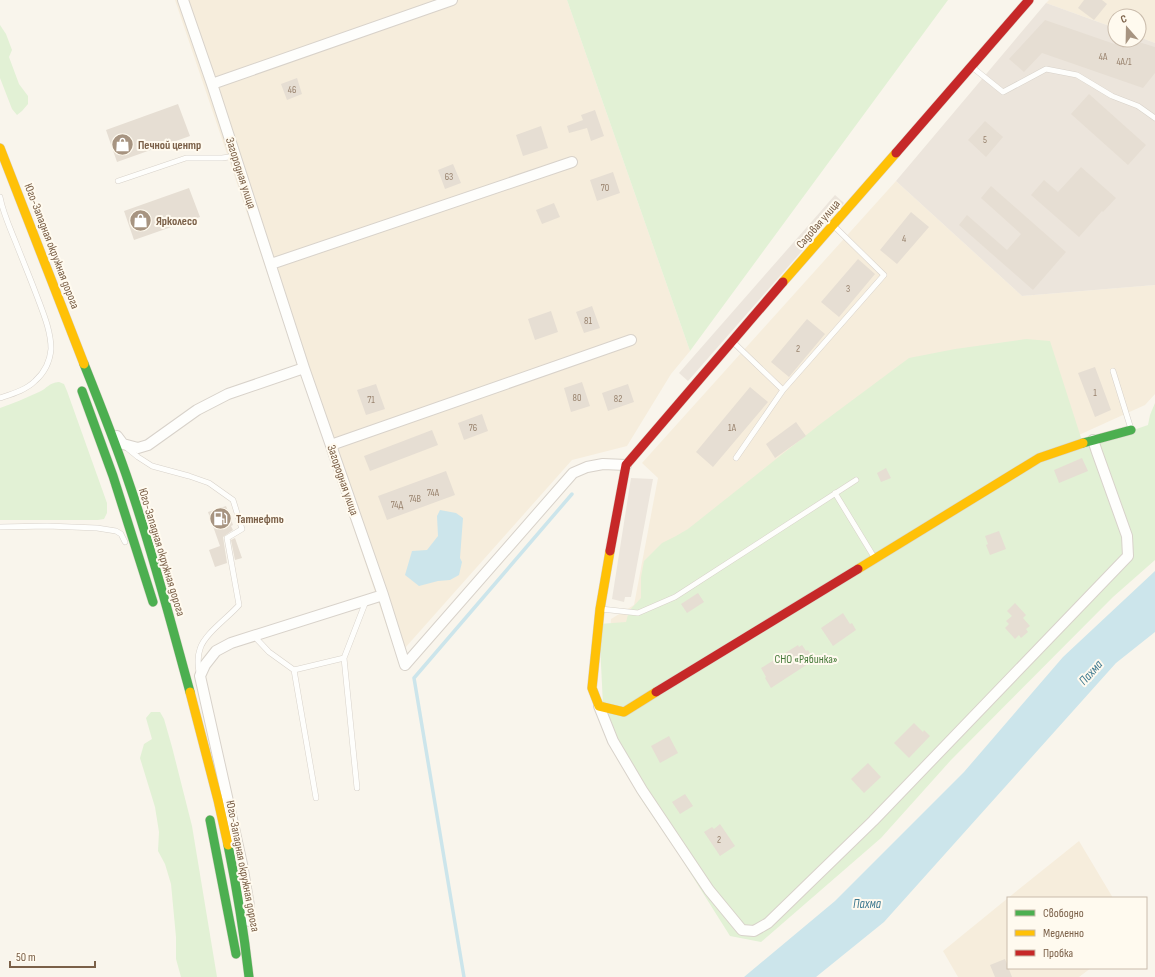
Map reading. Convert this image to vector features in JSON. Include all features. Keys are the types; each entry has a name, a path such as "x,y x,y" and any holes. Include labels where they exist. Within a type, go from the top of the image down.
{"main road":[{"name":"Садовая улица","path":"626,465 1029,0"},
{"name":"Юго-Западная окружная дорога","path":"0,148 107,422 134,499 154,564 178,644 225,830 242,919 249,973"},
{"name":"Юго-Западная окружная дорога","path":"3,187 54,318"},
{"name":"Юго-Западная окружная дорога","path":"79,382 113,476 156,612"},
{"path":"626,465 600,609 592,688 599,706 624,712 1039,458 1093,440 1131,430"},
{"name":"Юго-Западная окружная дорога","path":"208,808 228,920 241,977"}],"street":[{"name":"Загородная улица","path":"184,0 304,368 383,596 405,665 573,473 587,467 604,464 626,465"},
{"path":"212,84 452,0"},
{"path":"271,264 572,162"},
{"path":"331,445 631,340"},
{"path":"107,422 123,444 138,448 148,445 197,410 228,394 304,368"},
{"path":"599,706 613,741 642,790 709,890 742,930 754,930 761,927 768,923 873,821 1128,556 1127,536 1093,440"},
{"path":"249,973 249,906 240,856 200,676 205,664 216,651 231,643 383,596"}],"lane":[{"path":"972,66 1003,92 1046,69 1077,75 1112,96 1138,106 1155,118"},
{"path":"118,181 186,158 222,158 236,156"},
{"path":"0,197 1,205 31,279 47,325 51,350 47,365 43,373 35,382 27,388 0,398"},
{"path":"736,458 783,390 884,275 833,225"},
{"path":"732,341 783,390"},
{"path":"1113,371 1131,430"},
{"path":"123,444 138,457 152,466 209,483 233,500 242,529 228,538 239,605 232,614 208,635 200,647 198,663 200,676"},
{"path":"600,609 638,613 675,597 856,480"},
{"path":"835,493 875,559"},
{"path":"0,527 47,526 102,528 116,531 121,534 127,545"},
{"path":"134,564 147,583"},
{"path":"357,788 344,658 366,601"},
{"path":"254,636 268,652 294,670 316,798"},
{"path":"294,670 344,658"}],"shaded area":[{"path":"175,0 567,0 690,351 671,374 627,446 572,460 397,657"},
{"path":"1049,0 1155,0 1155,43 1147,40 1147,8 1107,8 1107,25 1046,3"},
{"path":"1046,3 1107,25 1107,48 1147,48 1147,40 1155,43 1155,285 1022,296 896,181"},
{"path":"896,181 1022,296 1155,285 1155,394 1145,405 1015,464 606,691 611,619 634,605 658,478 642,463"},
{"path":"835,195 844,203 688,381 679,373"},
{"path":"631,478 653,479 631,597 625,597 624,602 612,599"},
{"path":"1079,841 1112,897 1009,897"},
{"path":"1007,899 1007,969 1090,969 1079,977 958,977 943,951"}],"green space":[{"path":"567,0 948,0 690,351"},
{"path":"0,25 6,34 12,50 9,57 19,84 28,96 28,104 17,115 12,109 0,78"},
{"name":"СНО «Рябинка»","path":"1026,339 1050,341 1084,447 1148,425 1155,403 1155,560 1113,597 951,760 881,838 761,942 730,936 679,855 639,796 608,737 603,705 599,624 626,622 629,611 641,598 641,577 644,561 662,543 688,529 819,425 909,358 955,349"},
{"path":"59,382 64,384 67,391 107,503 107,513 104,519 98,520 0,520 0,408 39,392 52,383"},
{"path":"151,712 160,712 164,719 192,826 217,977 181,977 176,959 176,937 171,884 165,864 158,851 159,832 155,807 140,758 144,744 152,739 146,718"}],"water":[{"path":"440,510 456,513 463,518 460,558 462,562 459,575 450,580 438,581 419,586 405,575 412,551 427,550 438,536 437,516"},
{"name":"Пахма","path":"1155,571 1155,632 1116,663 884,922 816,977 744,977 835,901 964,772 1063,657"}],"building":[{"path":"1084,0 1102,0 1107,4 1094,20 1078,8"},
{"path":"1045,20 1107,41 1107,48 1147,48 1147,45 1155,47 1155,73 1143,88 1042,53 1024,72 1009,59"},
{"path":"297,78 302,94 287,100 281,84"},
{"path":"1089,94 1146,145 1128,165 1071,114"},
{"path":"178,104 190,136 117,162 106,130"},
{"path":"595,110 604,136 591,141 587,128 569,133 567,126 583,120 581,115"},
{"path":"985,121 1003,137 986,157 968,140"},
{"path":"541,126 548,148 523,156 516,135"},
{"path":"453,164 461,183 445,189 438,170"},
{"path":"1081,167 1116,198 1103,212 1102,211 1079,237 1031,195 1044,180 1058,192"},
{"path":"613,172 620,193 597,201 590,180"},
{"path":"991,186 1066,252 1033,290 959,225 967,215 1007,250 1021,234 981,198"},
{"path":"189,188 200,217 134,240 124,211"},
{"path":"554,203 560,217 542,224 536,210"},
{"path":"911,212 929,227 897,264 880,250"},
{"path":"858,259 875,274 839,317 821,302"},
{"path":"592,306 600,328 584,333 576,312"},
{"path":"551,311 558,332 535,340 528,319"},
{"path":"807,319 825,334 789,377 771,362"},
{"path":"1095,367 1111,410 1095,417 1078,373"},
{"path":"582,382 590,406 571,412 564,388"},
{"path":"376,384 385,409 366,415 357,390"},
{"path":"628,384 634,402 608,411 602,393"},
{"path":"750,387 768,402 713,467 696,452"},
{"path":"482,414 488,431 464,440 458,423"},
{"path":"796,422 806,436 775,458 766,444"},
{"path":"432,430 438,445 370,471 364,456"},
{"path":"1082,458 1088,471 1059,483 1054,470"},
{"path":"886,468 891,478 881,482 877,473"},
{"path":"446,471 455,495 387,520 378,496"},
{"path":"226,506 233,525 231,526 233,530 223,537 227,563 215,567 209,550 220,546 208,512"},
{"path":"999,531 1006,549 990,555 986,545 988,544 985,536"},
{"path":"235,538 242,558 235,560 231,540"},
{"path":"698,593 704,602 687,613 681,604"},
{"path":"1015,603 1026,615 1023,618 1030,626 1026,629 1028,632 1021,638 1019,635 1015,639 1005,628 1009,624 1006,621 1012,616 1007,611"},
{"path":"843,613 856,630 833,646 821,628"},
{"path":"798,645 799,647 802,645 806,651 808,650 814,660 771,688 761,668"},
{"path":"914,723 923,732 924,730 930,736 909,758 894,743"},
{"path":"669,736 678,753 660,763 651,746"},
{"path":"868,763 881,777 864,793 851,779"},
{"path":"685,794 693,806 680,814 672,802"},
{"path":"720,824 735,846 720,856 704,832 712,827 714,829"},
{"path":"1005,959 1007,969 1009,969 1012,977 995,977 990,965"}],"waterway":[{"path":"464,977 414,678 572,494"}],"traffic: fast":[{"path":"84,364 125,470 162,588 190,692"},
{"path":"82,391 113,476 153,602"},
{"path":"1083,443 1131,430"},
{"path":"210,820 236,954"},
{"path":"228,845 240,911 249,977"}],"traffic: slow":[{"path":"0,148 84,364"},
{"path":"783,282 896,153"},
{"path":"858,569 1039,458 1083,443"},
{"path":"610,551 600,609 592,688 599,706 624,712 656,692"},
{"path":"190,692 228,845"}],"traffic: jam":[{"path":"896,153 1029,0"},
{"path":"610,551 626,465 783,282"},
{"path":"656,692 858,569"}],"place":[{"name":"Печной центр","path":"122,145"},
{"name":"Ярколесо","path":"140,221"},
{"name":"Татнефть","path":"221,519"}]}
